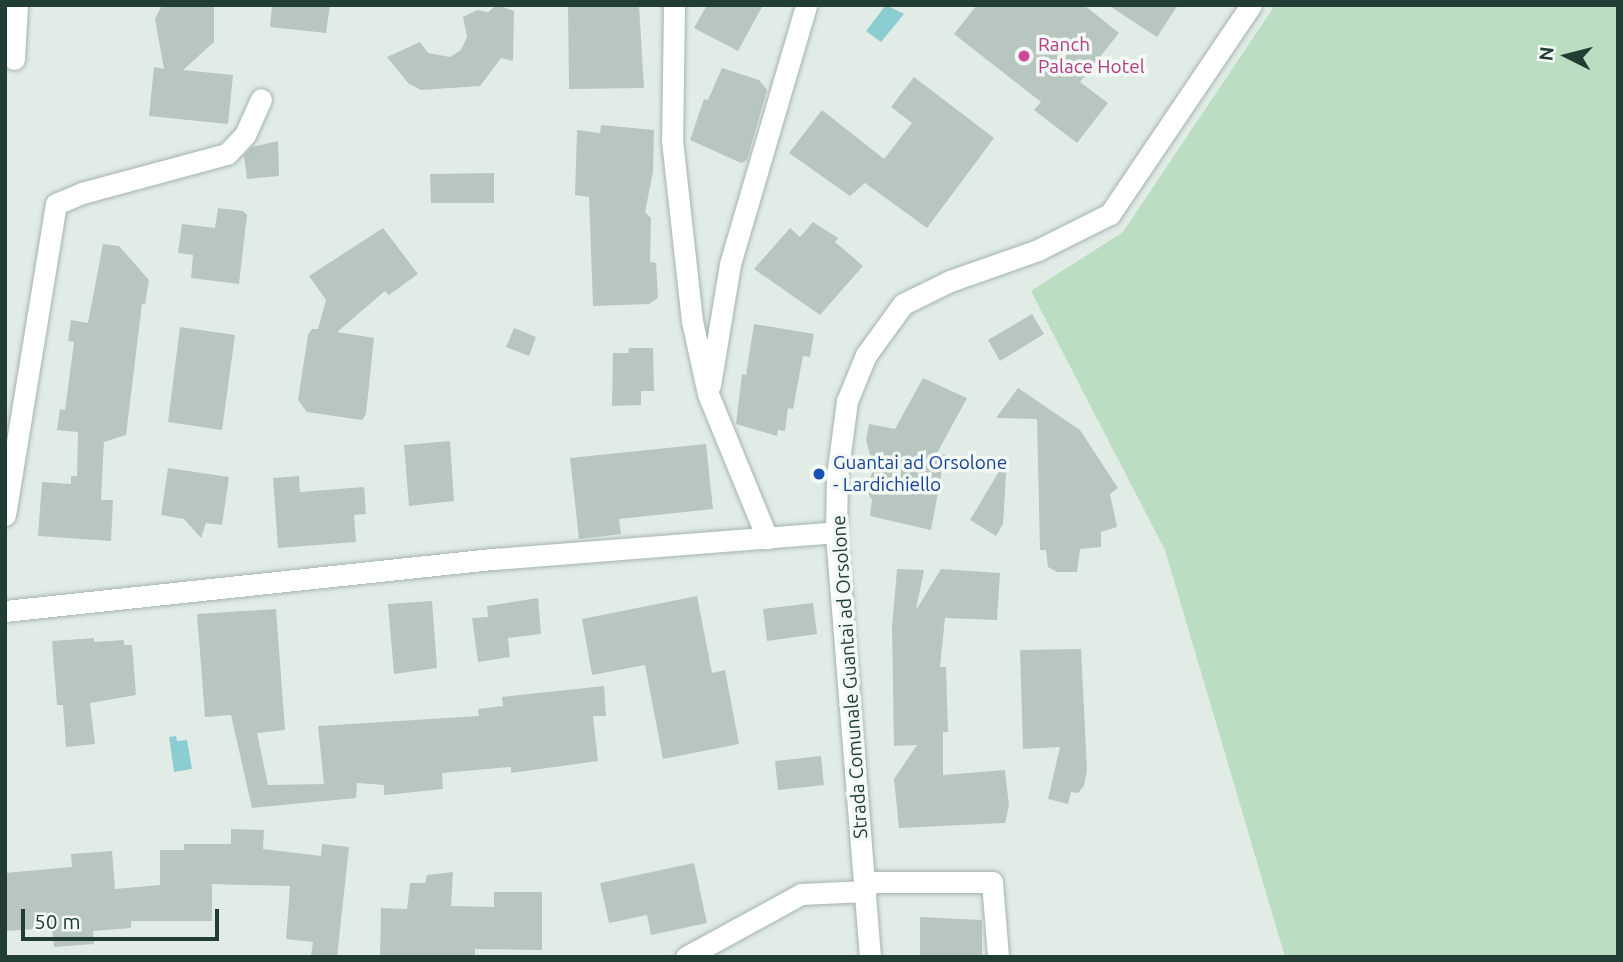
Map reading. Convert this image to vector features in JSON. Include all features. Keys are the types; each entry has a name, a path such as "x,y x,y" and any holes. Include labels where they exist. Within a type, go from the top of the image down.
{"street":[{"path":"14,60 17,5"},
{"path":"674,5 671,140 681,260 708,394 767,538"},
{"path":"708,394 730,264 806,5"},
{"name":"Strada Comunale Guantai ad Orsolone","path":"870,957 836,532 847,401 866,355 904,304 950,281 1038,250 1110,214 1251,5"},
{"path":"5,515 56,204 82,193 221,157 245,135 261,99"},
{"path":"5,611 495,559 836,532"},
{"path":"686,957 801,894 865,886 992,883 998,957"}],"green space":[{"path":"1275,5 1618,5 1618,957 1285,957 1165,550 1031,291 1123,232"}],"water":[{"path":"886,5 904,14 881,42 866,31"},
{"path":"176,736 177,741 187,740 192,769 174,772 169,737"}],"building":[{"path":"162,5 214,5 214,42 183,70 233,75 228,124 149,116 154,67 164,69 155,19"},
{"path":"272,5 330,5 326,33 270,27"},
{"path":"497,5 514,11 513,61 501,58 480,86 421,90 409,84 387,57 420,42 428,53 450,57 461,50 467,37 463,17 477,10 488,12"},
{"path":"568,5 639,5 644,88 569,89"},
{"path":"707,5 763,5 738,51 694,28"},
{"path":"977,5 1084,5 1119,33 1080,82 1108,103 1077,143 1034,110 1041,102 954,34"},
{"path":"1108,5 1178,5 1157,37"},
{"path":"722,68 759,80 767,90 747,160 741,163 690,140 704,99 708,100"},
{"path":"914,77 994,138 927,228 865,183 850,196 789,153 822,110 884,159 912,123 891,107"},
{"path":"601,125 654,130 653,172 645,212 651,218 650,262 656,263 658,298 649,304 593,306 589,197 575,195 577,130 600,133"},
{"path":"278,141 279,176 247,179 244,155 252,147"},
{"path":"494,173 494,203 431,203 430,174"},
{"path":"218,208 243,211 247,215 239,284 191,278 193,255 178,253 182,224 215,228"},
{"path":"813,222 838,238 835,242 863,266 820,315 754,269 790,228 800,237"},
{"path":"383,228 418,274 389,295 385,291 337,332 374,338 366,414 362,420 307,412 298,400 308,335 312,329 318,329 326,300 309,276"},
{"path":"103,244 119,246 149,280 145,304 142,304 126,435 104,442 101,500 113,500 111,541 38,536 42,482 71,484 71,476 77,476 78,432 57,430 60,409 65,410 74,342 68,341 71,320 88,323"},
{"path":"1032,314 1044,334 1000,361 988,340"},
{"path":"754,324 814,334 810,357 803,356 793,409 788,408 785,431 778,430 777,436 736,424 742,374 746,375"},
{"path":"180,327 235,335 222,430 168,422"},
{"path":"514,328 536,337 529,356 506,347"},
{"path":"629,348 653,348 654,391 641,391 641,405 612,406 613,353 628,353"},
{"path":"923,378 967,398 937,453 945,455 931,530 870,516 872,500 868,493 873,466 866,440 869,424 895,429"},
{"path":"1018,388 1080,430 1118,488 1110,494 1117,527 1101,532 1101,547 1080,549 1077,572 1057,572 1048,567 1046,550 1040,550 1037,419 996,418"},
{"path":"450,441 454,501 409,506 404,445"},
{"path":"706,444 713,509 619,519 621,534 579,539 570,458"},
{"path":"1007,458 1003,524 996,536 970,520"},
{"path":"168,468 229,477 222,525 206,523 201,538 184,519 161,515"},
{"path":"299,476 300,492 364,487 366,514 354,515 356,542 278,548 273,478"},
{"path":"897,569 924,570 916,610 941,569 1000,573 997,620 945,618 940,667 946,667 948,732 943,732 943,775 1005,770 1009,806 1005,823 899,828 894,779 917,745 894,746 892,627"},
{"path":"697,596 712,673 725,670 739,744 663,759 645,665 592,675 582,619"},
{"path":"538,598 541,634 508,638 510,657 478,662 472,618 488,617 487,606"},
{"path":"432,601 437,668 394,674 388,604"},
{"path":"813,603 817,634 767,641 763,609"},
{"path":"276,609 285,730 257,733 268,785 324,784 318,726 479,716 478,709 503,706 502,697 604,686 606,716 593,716 598,761 511,773 511,767 442,773 443,789 395,794 384,795 384,785 357,783 356,798 252,808 231,715 205,717 197,614"},
{"path":"94,638 94,642 124,640 124,645 132,645 136,695 90,703 95,744 66,747 63,705 57,705 52,641"},
{"path":"1081,649 1087,769 1084,786 1078,793 1071,792 1068,804 1048,799 1060,747 1023,749 1020,650"},
{"path":"821,756 824,785 778,790 775,761"},
{"path":"231,829 264,830 263,849 321,856 322,844 349,847 337,957 311,955 313,942 286,939 290,886 212,884 212,921 131,921 131,928 93,931 94,944 54,947 52,928 5,931 5,873 72,867 71,854 112,851 115,889 160,885 160,850 184,850 184,844 231,844"},
{"path":"694,863 707,923 651,935 647,915 609,923 600,883"},
{"path":"453,872 451,906 494,907 494,892 542,892 542,950 475,949 475,957 380,957 381,908 407,909 410,883 425,883 427,875"},
{"path":"920,917 982,920 982,957 920,957"}],"place":[{"name":"Ranch Palace Hotel","path":"1024,56"},
{"name":"Guantai ad Orsolone - Lardichiello","path":"819,474"}]}
